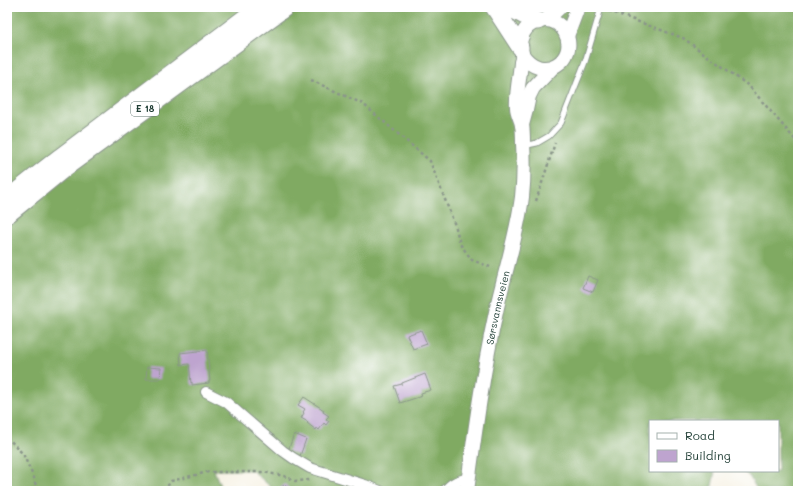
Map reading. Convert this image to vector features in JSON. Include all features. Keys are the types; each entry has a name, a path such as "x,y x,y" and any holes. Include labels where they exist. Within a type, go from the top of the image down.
{"highway":[{"name":"E 18","path":"7,199 60,157 259,7"},
{"name":"E 18","path":"7,215 65,168 286,7"},
{"path":"494,7 521,50"},
{"path":"508,7 523,15 542,20"}],"main road":[{"path":"542,20 559,25 567,36 568,44 564,58 553,67 538,68 532,65 526,60 521,50 520,40 526,28 542,20 560,7"},
{"path":"567,36 578,7"},
{"name":"Sørsvannsveien","path":"468,485 480,398 493,326 522,199 522,125 517,110 517,95 521,73 521,50"},
{"name":"Sørsvannsveien","path":"522,125 529,96 533,88 553,67"}],"street":[{"path":"206,392 226,402 283,451 310,468 380,491"},
{"path":"445,491 455,482 468,485"}],"lane":[{"path":"523,146 537,143 549,136 561,123 585,62 601,8"}],"path":[{"path":"601,8 683,38 749,86 798,143"},
{"path":"311,80 363,104 430,161 456,228 460,244 472,260 505,273"},
{"path":"7,437 23,454 34,478 37,491"},
{"path":"164,491 171,481 208,472 263,472 284,476 295,481 312,480"}],"green space":[{"path":"7,7 798,7 798,491 758,491 749,476 743,472 779,472 779,420 649,420 649,472 715,472 711,491 275,491 252,470 214,470 222,491 7,491"}],"building":[{"path":"588,276 598,280 593,292 583,288"},
{"path":"421,330 427,344 413,349 407,335"},
{"path":"207,350 210,381 209,383 192,385 189,364 181,365 180,353"},
{"path":"147,367 161,368 160,379 146,379"},
{"path":"425,374 431,390 421,393 422,396 400,403 394,386"},
{"path":"304,397 324,410 323,412 329,416 326,419 329,421 326,425 324,423 319,430 317,428 316,430 307,423 308,422 301,418 305,409 298,405"},
{"path":"294,434 306,439 300,456 288,451"},
{"path":"285,484 291,491 277,491"}]}
